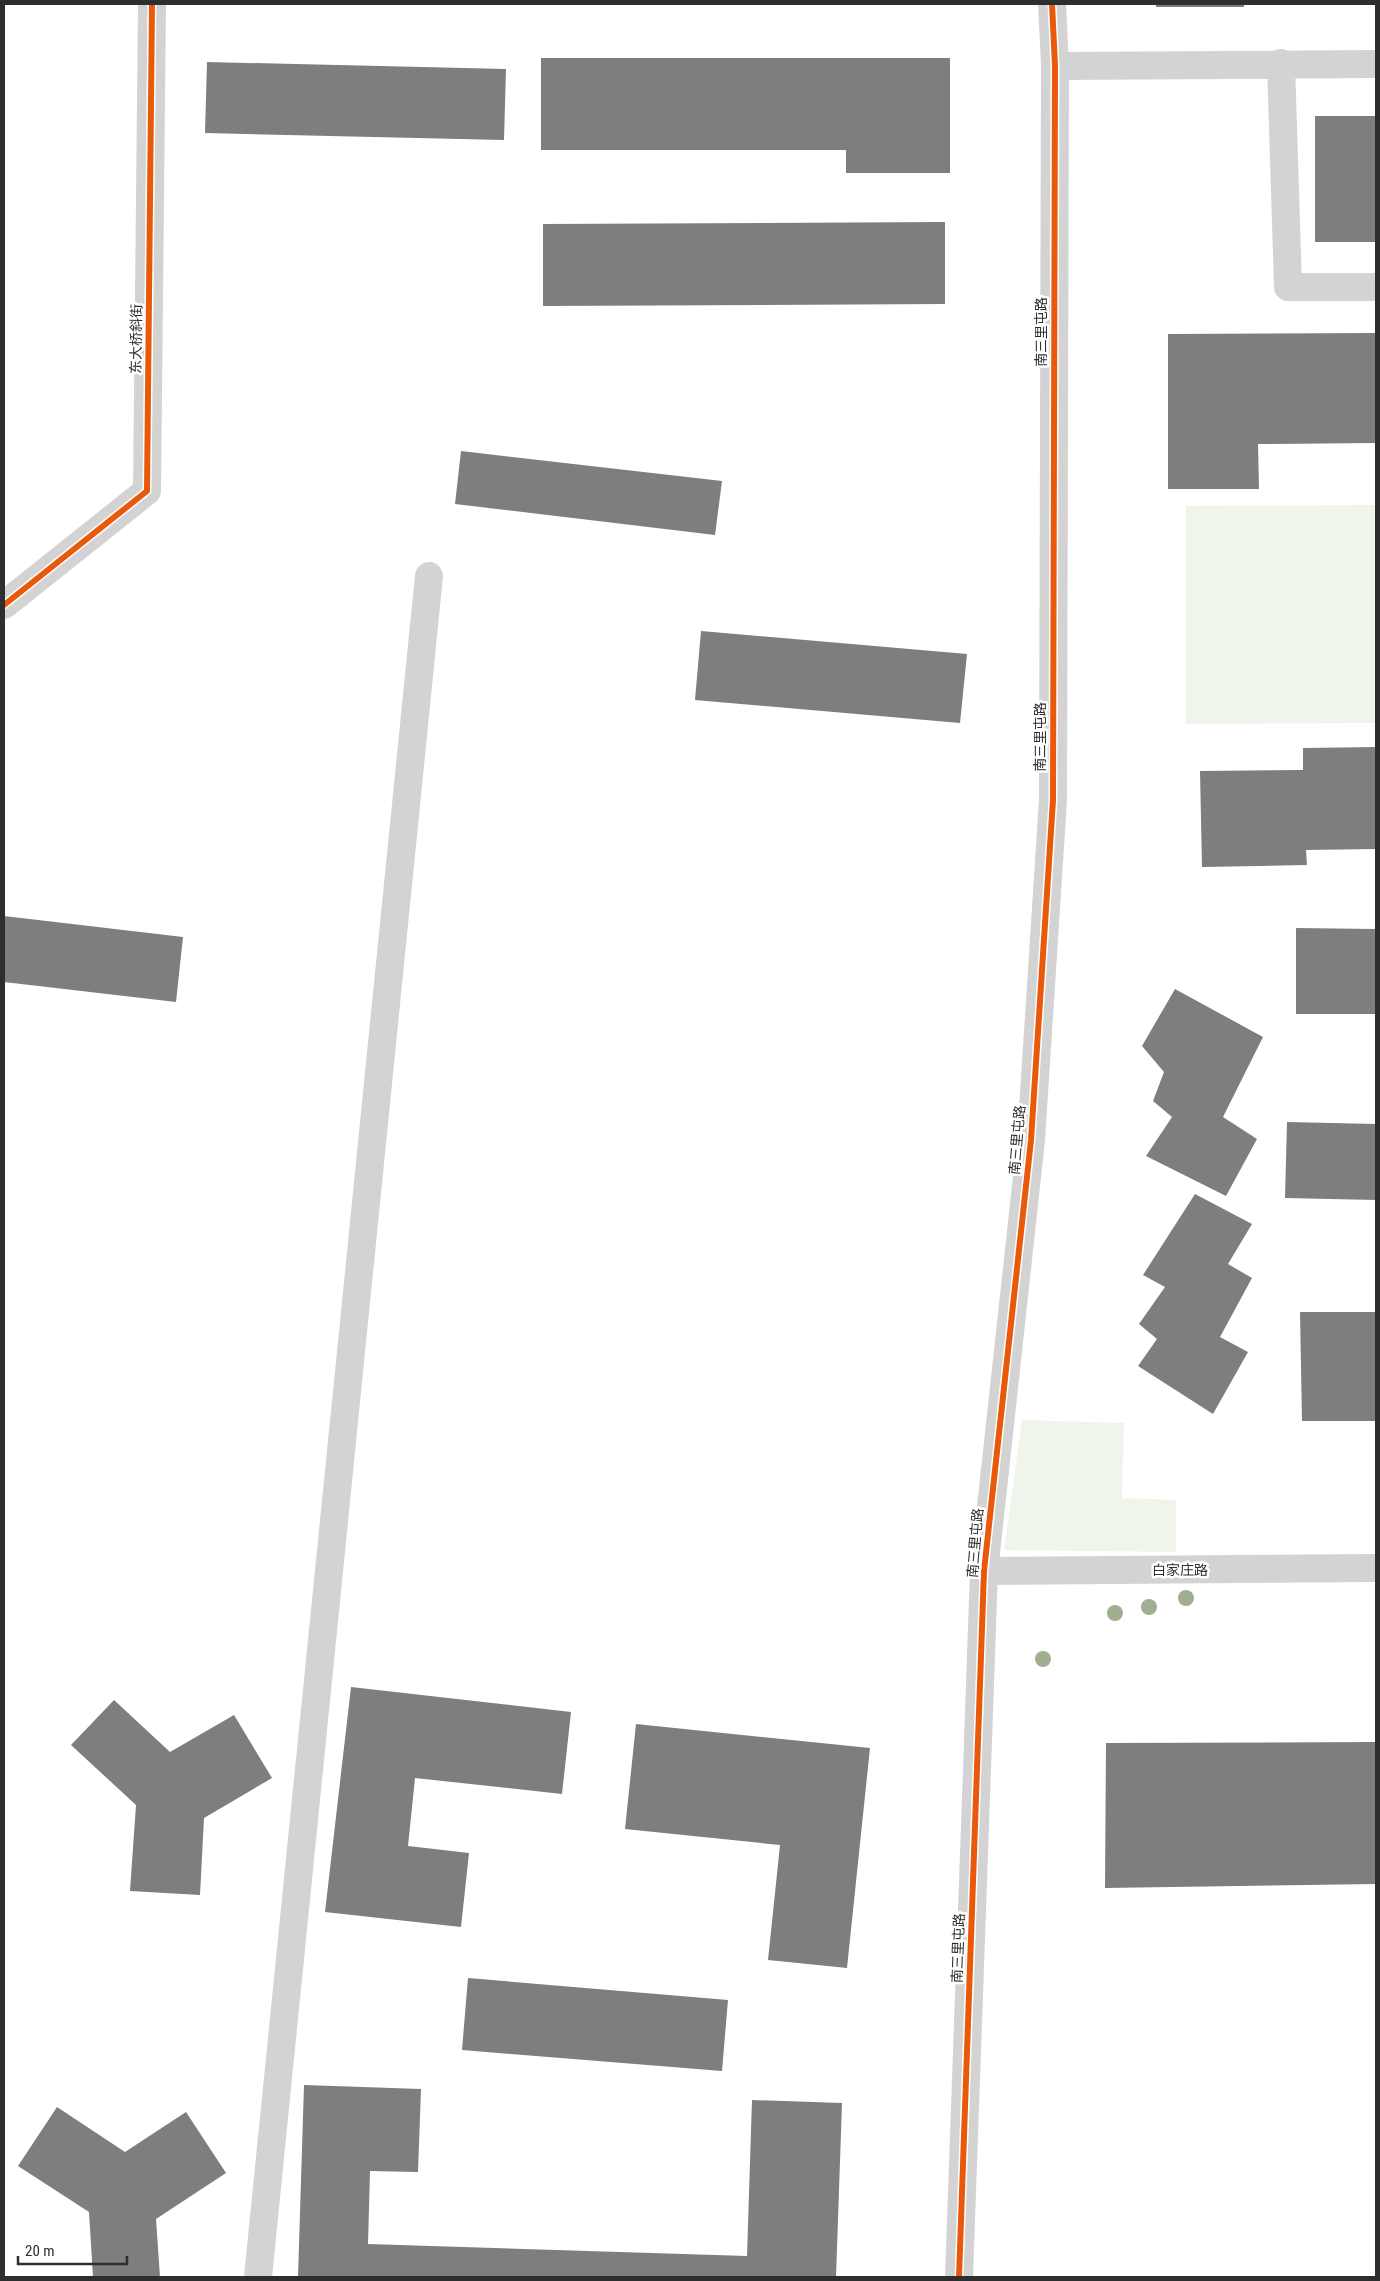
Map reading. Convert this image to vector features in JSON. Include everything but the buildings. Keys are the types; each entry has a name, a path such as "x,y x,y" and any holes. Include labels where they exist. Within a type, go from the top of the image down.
{"street":[{"name":"东大桥斜街","path":"4,605 147,491 152,4"},
{"name":"南三里屯路","path":"958,2277 984,1571 1031,1140 1053,800 1054,66 1052,4"},
{"path":"1281,63 1288,288 1376,287"},
{"path":"1054,66 1281,63 1376,64"},
{"path":"258,2277 429,576"},
{"name":"白家庄路","path":"984,1571 1376,1568"}],"shaded area":[{"path":"1376,505 1376,723 1186,724 1186,506"},
{"path":"1022,1420 1124,1423 1122,1498 1176,1500 1176,1552 1004,1550"}],"cycle path":[{"path":"4,605 147,491 152,4"},
{"path":"959,2277 984,1571 1031,1140 1053,800 1055,66 1052,4"}]}
